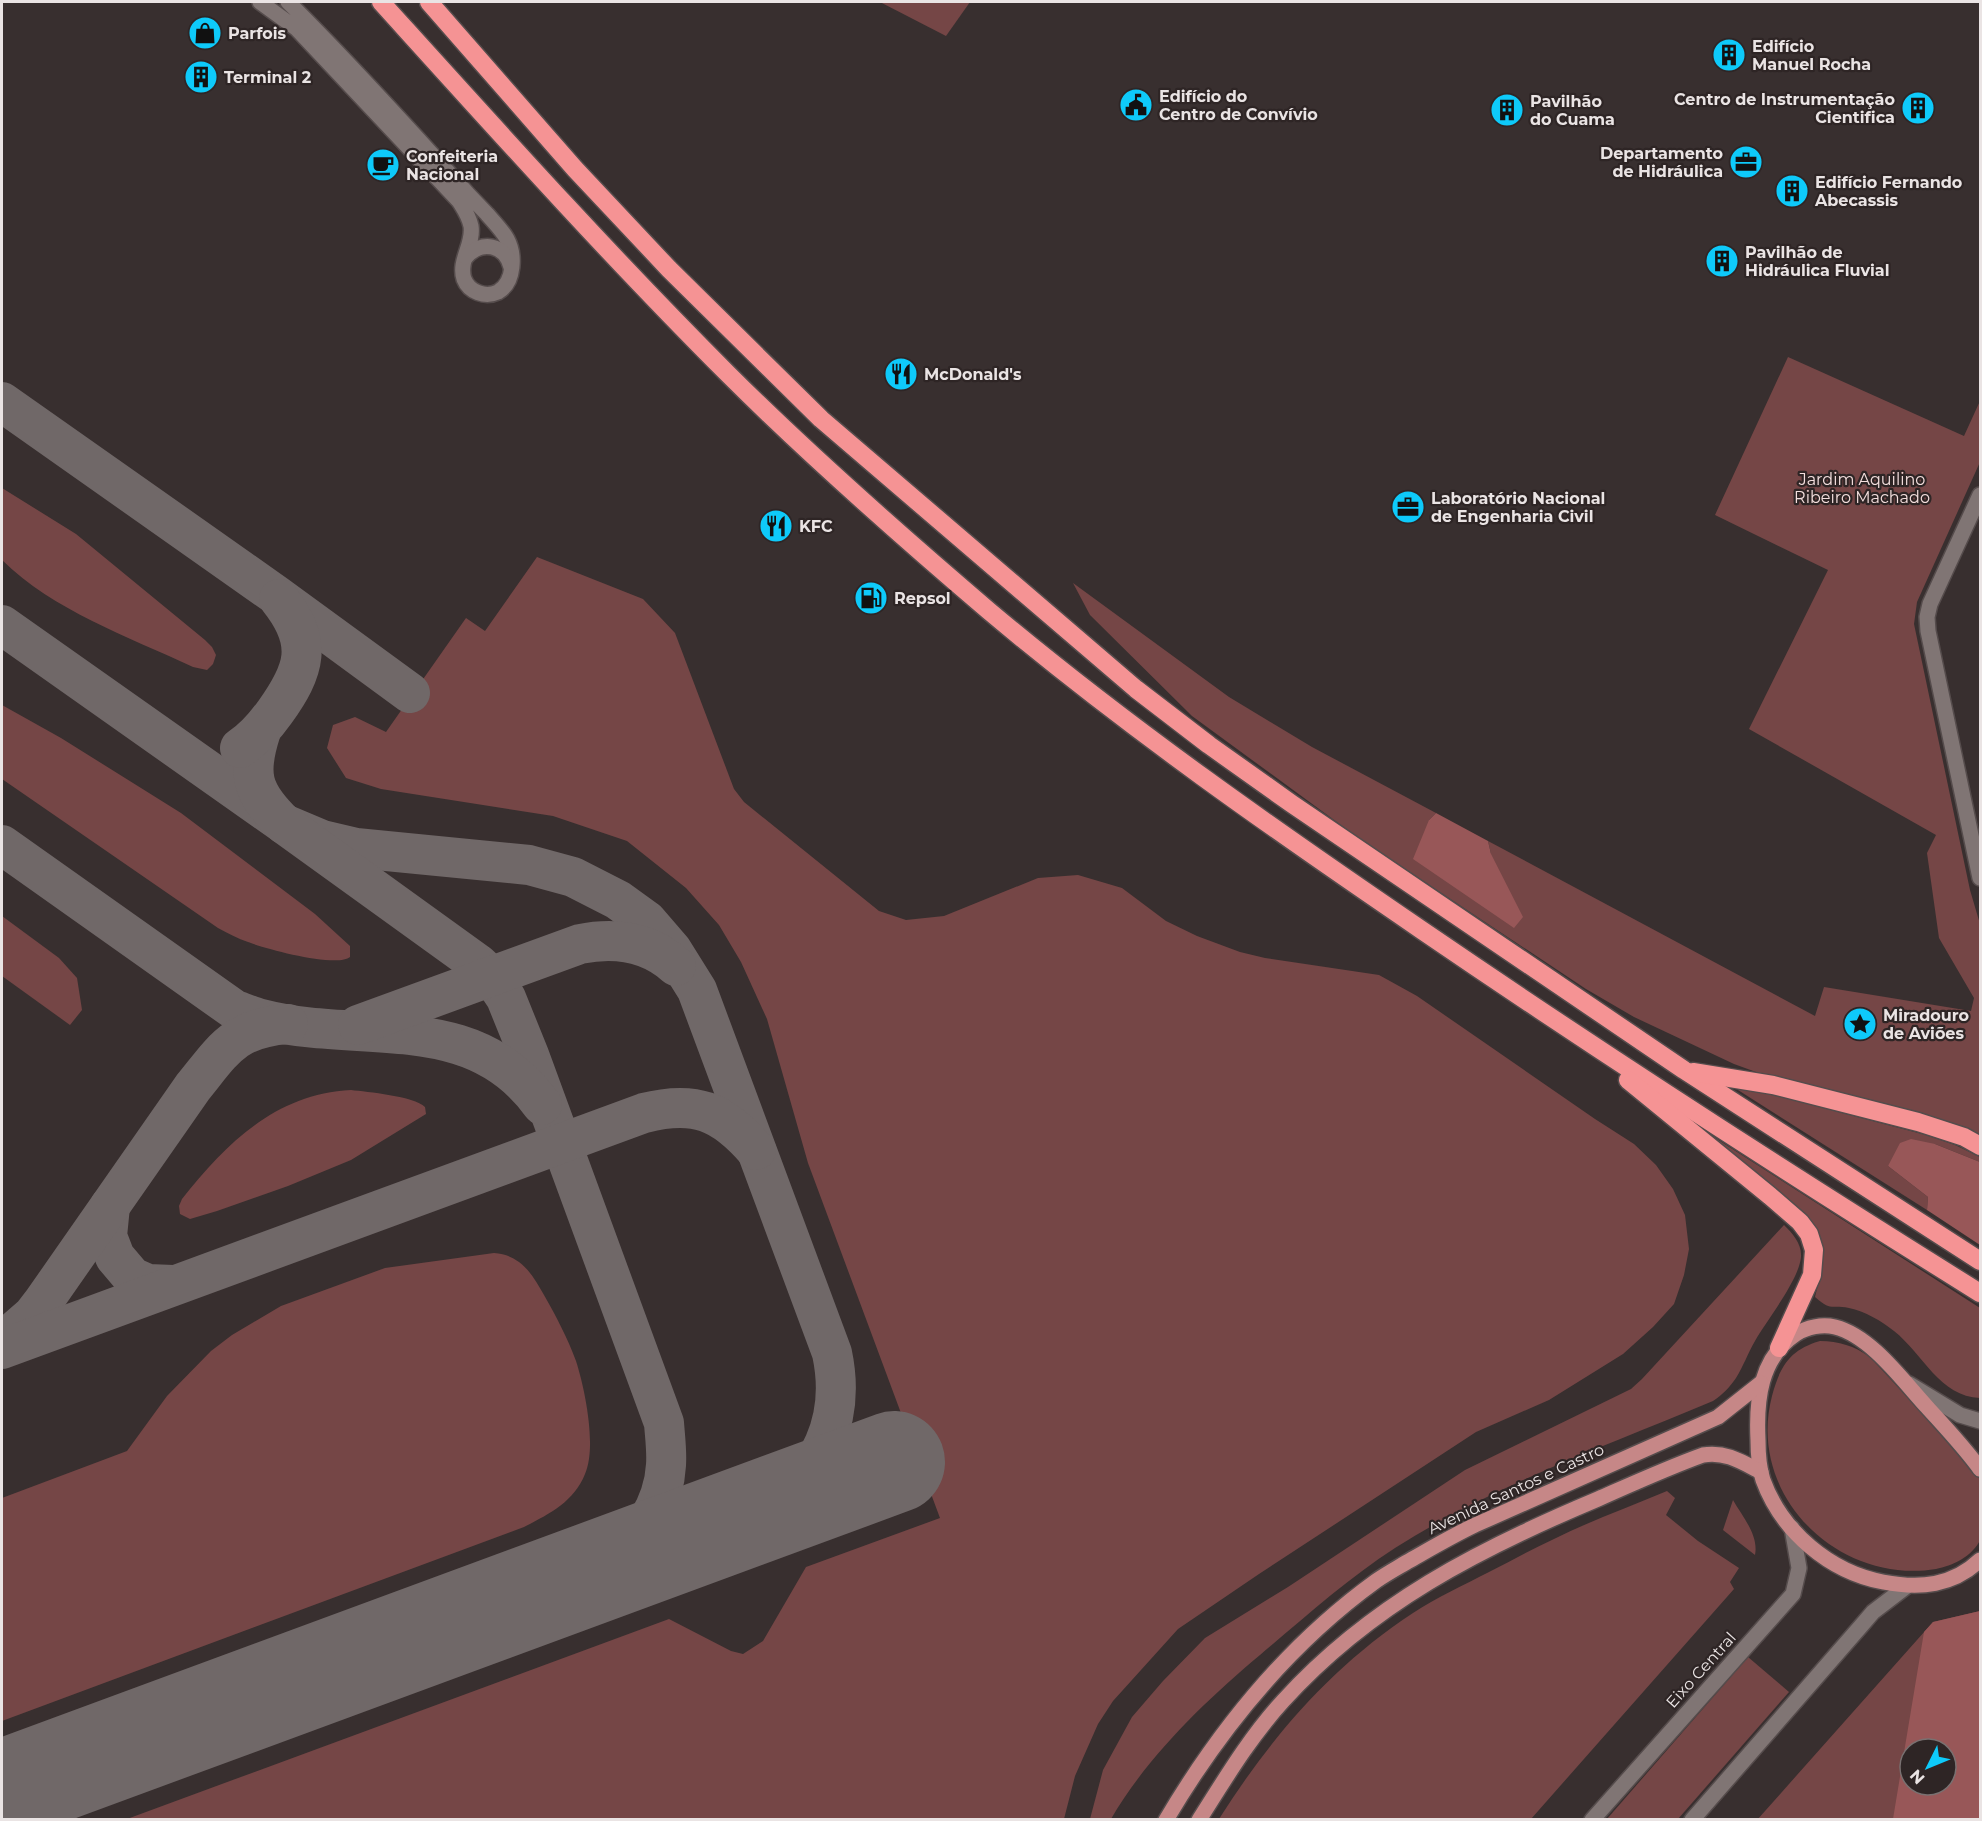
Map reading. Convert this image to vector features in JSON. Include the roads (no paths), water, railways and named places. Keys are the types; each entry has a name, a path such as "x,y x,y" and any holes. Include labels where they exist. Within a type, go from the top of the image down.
{"highway":[{"path":"381,2 542,181 727,373 812,455 940,568 1057,665 1190,769 1274,830 1562,1026 1980,1293"},
{"path":"429,2 575,169 669,269 821,419 1118,674 1209,745 1292,804 1684,1070 1980,1261"},
{"path":"1562,1026 1770,1196 1805,1228 1814,1250 1814,1266 1779,1348"},
{"path":"1684,1070 1773,1085 1907,1119 1964,1137 1980,1146"}],"main road":[{"path":"1980,1469 1902,1379 1854,1335 1835,1327 1812,1327 1800,1332 1779,1348 1766,1370 1761,1383 1757,1414 1761,1472 1772,1498 1792,1528 1817,1553 1843,1568 1875,1580 1907,1586 1923,1586 1950,1580 1961,1575 1980,1560"},
{"name":"Avenida Santos e Castro","path":"1166,1820 1224,1730 1249,1700 1289,1656 1330,1618 1377,1580 1467,1529 1718,1418 1761,1383"},
{"path":"1199,1820 1254,1736 1308,1675 1350,1638 1432,1579 1475,1555 1546,1521 1702,1455 1723,1455 1761,1472"}],"street":[{"path":"260,2 297,28 459,201 467,213 471,227 471,240 463,265 465,281 470,288 484,294 492,294 506,285 511,274 513,256 507,238 288,2"},
{"path":"466,257 477,248 492,247 505,254 511,268"},
{"path":"1980,495 1930,604 1927,617 1928,631 1980,878"},
{"path":"1902,1379 1960,1415 1980,1421"},
{"name":"Eixo Central","path":"1592,1820 1793,1594 1799,1568 1792,1528"},
{"path":"1692,1820 1861,1626 1874,1612 1907,1586"}],"place":[{"name":"Parfois","path":"205,33"},
{"name":"Edifício Manuel Rocha","path":"1729,55"},
{"name":"Terminal 2","path":"201,77"},
{"name":"Edifício do Centro de Convívio","path":"1136,105"},
{"name":"Centro de Instrumentação Cientifica","path":"1918,108"},
{"name":"Pavilhão do Cuama","path":"1507,110"},
{"name":"Departamento de Hidráulica","path":"1746,162"},
{"name":"Confeiteria Nacional","path":"383,165"},
{"name":"Edifício Fernando Abecassis","path":"1792,191"},
{"name":"Pavilhão de Hidráulica Fluvial","path":"1722,261"},
{"name":"McDonald's","path":"901,374"},
{"name":"Laboratório Nacional de Engenharia Civil","path":"1408,507"},
{"name":"KFC","path":"776,526"},
{"name":"Repsol","path":"871,598"},
{"name":"Miradouro de Aviões","path":"1860,1024"}],"park label":[{"name":"Jardim Aquilino Ribeiro Machado","path":"1862,488"}]}
